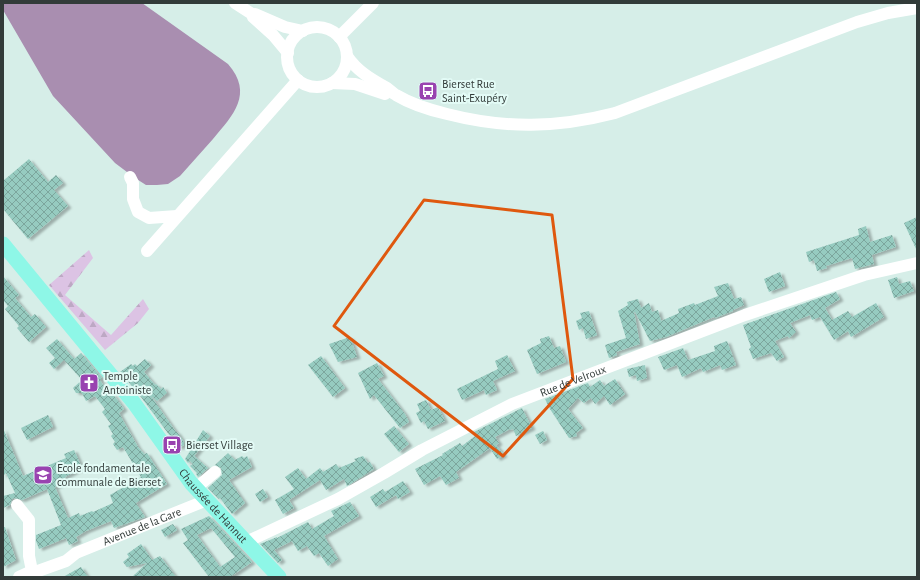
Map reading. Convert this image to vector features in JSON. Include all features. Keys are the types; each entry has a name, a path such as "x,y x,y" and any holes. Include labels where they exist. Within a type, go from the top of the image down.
{"main road":[{"name":"Chaussée de Hannut","path":"3,244 134,403 196,488 279,577"}],"street":[{"path":"235,3 252,14 256,14 285,27 303,31"},
{"path":"339,36 373,3"},
{"path":"347,56 346,64 338,78 325,86 311,86 298,80 288,63 290,44 296,36 303,31 312,28 322,28 339,36 343,42 347,56 357,69 394,94 431,110 479,121 523,126 572,123 615,114 857,22 888,13 917,8"},
{"path":"252,14 253,17 280,42 288,53"},
{"path":"147,251 298,80"},
{"path":"332,83 355,84 388,95 394,94"},
{"path":"130,177 133,183 133,199 138,212 149,218 178,216"},
{"name":"Rue de Velroux","path":"246,542 338,499 384,474 422,450 512,404 745,315 864,275 917,263"},
{"path":"196,488 215,472"},
{"name":"Avenue de la Gare","path":"20,577 32,571 38,571 66,561 76,553 207,500"},
{"path":"17,505 29,520 29,556 32,571"}],"highlighted area":[{"path":"424,200 552,215 573,379 503,456 334,326"}],"green space":[{"path":"89,250 93,258 65,295 111,335 143,299 149,309 138,323 105,350 49,285"}],"shaded area":[{"path":"3,3 142,3 228,64 236,75 239,85 240,95 238,104 220,130 180,176 168,184 146,185 115,163 53,96 3,10"}],"building":[{"path":"29,159 48,182 56,175 63,183 54,190 68,206 28,239 3,209 3,181"},
{"path":"917,217 917,251 904,223"},
{"path":"866,226 870,242 892,235 896,247 872,255 874,264 855,269 852,258 826,266 827,268 817,271 814,260 809,262 806,252 859,235 858,229"},
{"path":"780,272 785,286 769,292 764,279"},
{"path":"3,276 19,295 15,298 31,317 35,314 46,327 29,342 17,328 19,326 5,309 8,306 3,300"},
{"path":"897,277 899,284 910,281 914,291 894,298 888,280"},
{"path":"728,283 734,299 741,297 744,305 733,311 715,318 714,317 666,337 650,341 634,312 640,344 616,352 617,355 609,358 605,345 626,338 618,311 628,305 627,302 638,299 641,308 649,303 652,312 658,310 661,321 679,313 678,309 694,303 695,305 718,296 714,287"},
{"path":"836,292 840,299 825,308 832,320 848,311 852,317 876,303 884,317 851,337 848,331 834,340 820,317 812,320 810,315 790,323 796,332 789,338 788,336 775,341 784,357 777,361 771,353 753,359 749,349 751,347 743,325"},
{"path":"589,311 597,335 586,339 583,328 579,330 576,321 582,318 580,313"},
{"path":"549,336 554,348 560,346 566,362 537,374 527,350 541,343 540,339"},
{"path":"350,337 357,357 338,362 329,344"},
{"path":"57,339 74,359 81,353 102,378 100,380 110,396 113,394 124,409 119,413 138,447 144,454 147,453 167,484 136,503 145,517 114,528 111,521 86,531 76,537 78,541 69,545 66,538 39,549 36,541 36,535 61,525 47,489 22,500 15,498 12,499 10,505 3,508 3,496 15,493 6,473 3,476 3,428 23,476 66,458 64,454 74,450 82,468 65,477 67,481 55,487 68,518 79,513 80,516 92,511 93,512 113,503 110,495 141,477 123,447 117,450 113,444 115,442 111,436 113,434 108,426 111,424 102,412 105,409 95,396 86,401 82,393 76,393 73,388 82,380 64,360 54,369 49,363 55,358 46,348"},
{"path":"727,341 736,365 722,370 720,365 703,372 701,368 682,377 677,365 664,370 658,357 683,348 688,360 715,351 714,346"},
{"path":"507,355 515,371 493,381 497,390 486,395 484,390 462,400 457,389 498,369 495,361"},
{"path":"321,356 345,388 333,397 308,365"},
{"path":"145,359 151,365 144,372 155,385 156,384 161,389 163,387 167,393 157,401 151,396 184,442 184,445 179,448 141,397 120,372 131,364 133,366 135,364 137,366"},
{"path":"377,363 384,376 378,379 405,414 409,422 400,428 374,395 370,399 358,373"},
{"path":"645,365 647,378 637,381 636,375 629,377 627,369"},
{"path":"615,379 625,394 610,405 604,396 595,404 591,398 584,403 578,398 568,409 583,428 576,433 577,436 569,438 545,399 588,383 590,387 600,380 604,386"},
{"path":"426,400 431,410 438,407 445,421 428,429 424,421 421,423 416,413 420,411 417,404"},
{"path":"522,408 532,428 516,436 513,429 510,429 495,437 499,443 496,445 504,455 497,459 490,448 456,472 459,478 446,485 440,476 424,485 415,469 443,455 442,454 460,443 462,446 475,436 474,432"},
{"path":"48,415 53,427 27,440 21,428"},
{"path":"394,426 409,444 399,452 384,434"},
{"path":"203,430 210,436 194,456 208,468 198,477 196,474 197,473 190,466 193,464 190,461 188,463 185,459"},
{"path":"543,431 547,440 540,444 535,435"},
{"path":"228,453 235,460 242,456 244,458 247,456 252,467 229,480 245,503 232,514 220,498 219,499 208,488 222,475 221,468 215,465"},
{"path":"363,456 368,463 370,462 374,469 347,486 344,479 326,490 320,480 289,500 294,508 283,514 275,500 294,489 285,477 298,468 306,479 320,468 323,472 336,464 339,468 356,461 354,459"},
{"path":"403,481 410,492 398,499 396,495 376,507 370,497 383,489 385,492"},
{"path":"263,489 268,497 260,502 255,494"},
{"path":"350,502 359,516 324,536 338,559 328,566 319,553 314,556 307,546 298,551 292,541 274,550 282,560 278,563 260,544 277,538 308,522 312,529 334,516 331,511"},
{"path":"209,516 252,562 230,577 209,577 183,543 188,540 181,529","holes":["211,528 235,557 220,567 197,535"]},
{"path":"173,524 177,530 165,537 161,530"},
{"path":"3,527 5,527 16,560 3,567"},
{"path":"141,544 152,560 160,556 176,577 132,577 147,563 127,567 123,562 129,557 127,554"},
{"path":"81,567 88,577 63,577"}],"place":[{"name":"Bierset Rue Saint-Exupéry","path":"428,91"},
{"name":"Temple Antoiniste","path":"89,383"},
{"name":"Bierset Village","path":"172,445"},
{"name":"Ecole fondamentale communale de Bierset","path":"43,475"}]}
